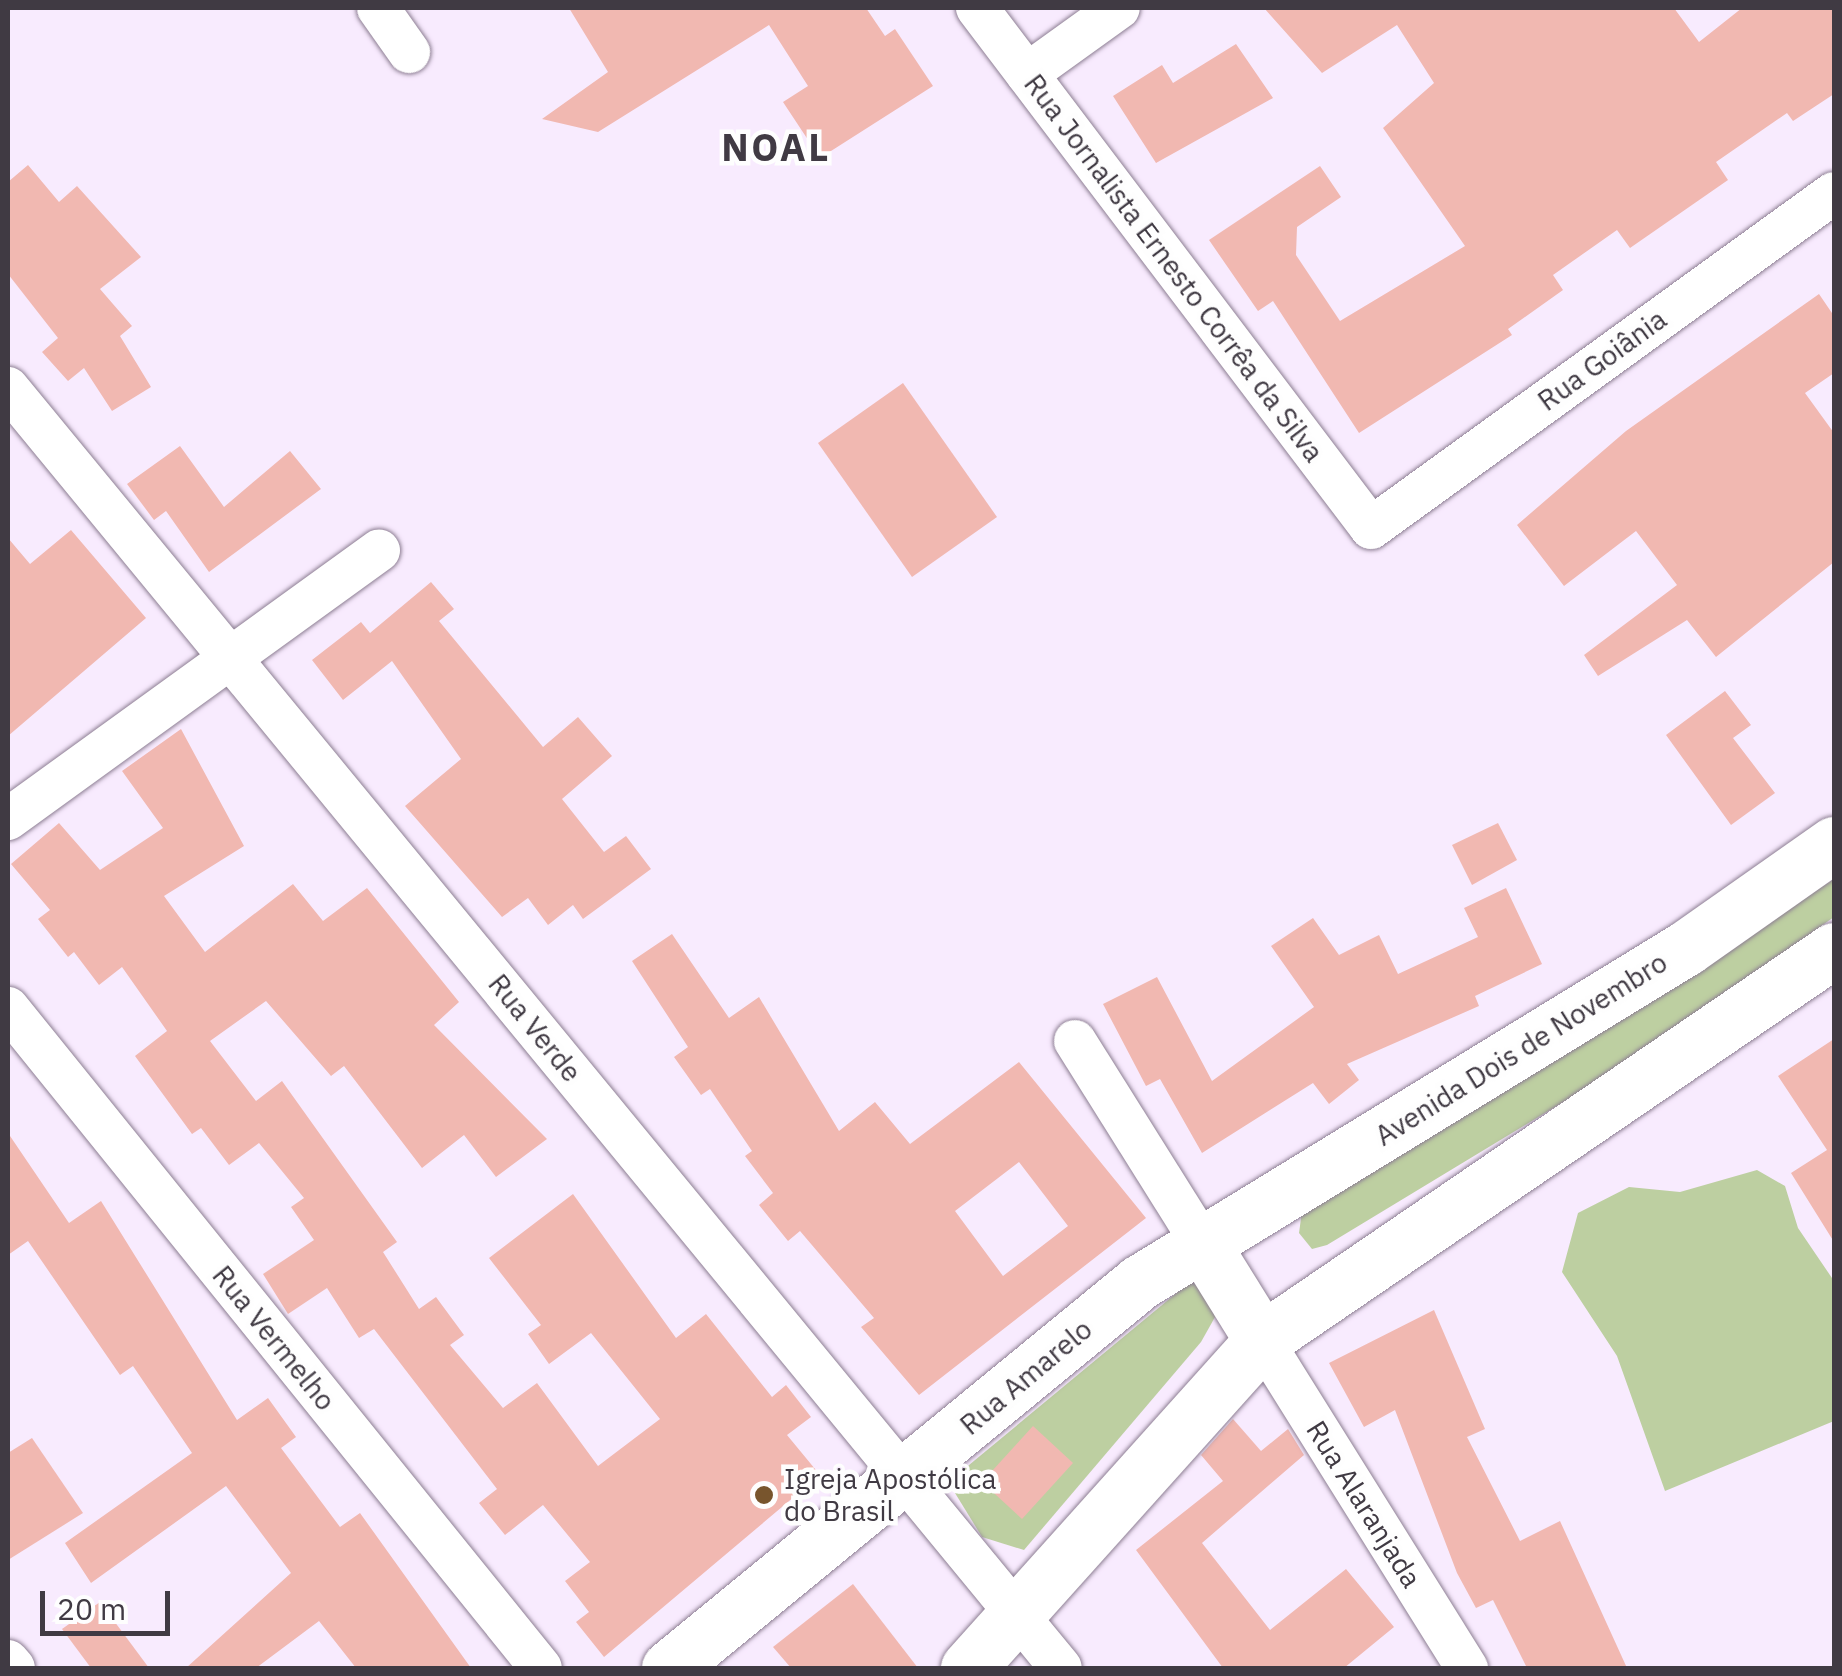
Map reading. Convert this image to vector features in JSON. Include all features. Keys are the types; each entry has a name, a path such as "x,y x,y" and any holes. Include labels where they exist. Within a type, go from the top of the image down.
{"street":[{"path":"378,8 410,52"},
{"name":"Rua Jornalista Ernesto Corrêa da Silva","path":"977,8 1371,528"},
{"path":"1027,74 1120,8"},
{"name":"Rua Goiânia","path":"1371,528 1834,193"},
{"name":"Rua Verde","path":"8,388 1062,1668"},
{"path":"8,819 379,550"},
{"name":"Avenida Dois de Novembro","path":"1203,1246 1686,948 1834,844"},
{"path":"968,1668 1014,1611 1262,1340 1834,950"},
{"name":"Rua Vermelho","path":"8,1008 542,1668"},
{"path":"1075,1040 1262,1340"},
{"name":"Rua Amarelo","path":"669,1668 1140,1282 1203,1246"},
{"name":"Rua Alaranjada","path":"1262,1340 1467,1668"},
{"path":"8,1661 14,1668"}],"green space":[{"path":"1834,879 1834,917 1616,1070 1327,1245 1312,1249 1299,1233 1303,1204 1594,1037"},
{"path":"1757,1170 1785,1186 1798,1228 1834,1281 1834,1421 1665,1491 1617,1356 1562,1272 1578,1213 1629,1187 1680,1192"},
{"path":"1191,1281 1211,1281 1224,1301 1201,1342 1024,1550 982,1537 955,1493 963,1470"}],"building":[{"path":"569,8 866,8 885,36 895,29 933,86 820,158 783,102 808,86 769,25 598,132 542,119 608,72"},
{"path":"1264,8 1674,8 1699,42 1742,8 1834,8 1834,94 1793,121 1787,113 1716,162 1728,180 1630,248 1617,230 1553,275 1563,290 1508,329 1512,335 1359,433 1273,301 1258,311 1209,240 1320,166 1341,197 1297,227 1296,255 1340,321 1465,246 1383,128 1434,83 1397,25 1322,73"},
{"path":"1236,44 1273,98 1156,163 1113,96 1162,65 1173,83"},
{"path":"28,165 59,202 77,186 141,257 100,289 132,326 120,336 151,387 112,411 84,368 68,381 42,352 58,338 8,274 8,182"},
{"path":"1819,294 1834,316 1834,373 1805,393 1834,433 1834,562 1716,657 1687,620 1598,676 1584,655 1677,585 1636,531 1564,586 1517,525 1626,431"},
{"path":"903,383 997,517 912,577 818,443"},
{"path":"180,446 224,507 290,451 321,489 209,572 166,511 154,520 127,484"},
{"path":"71,530 146,618 8,736 8,538 30,564"},
{"path":"431,582 454,609 439,621 543,747 578,717 612,756 562,799 604,852 626,836 651,869 583,919 573,905 548,925 528,898 502,917 405,806 461,759 392,661 343,700 312,660 361,622 370,633"},
{"path":"1725,691 1751,725 1733,738 1775,793 1731,825 1666,735"},
{"path":"181,729 244,846 164,896 205,952 293,884 323,921 367,888 459,1002 434,1025 547,1139 496,1177 464,1135 422,1168 344,1066 331,1076 266,1001 210,1041 256,1101 282,1081 397,1242 383,1252 419,1309 436,1297 464,1335 450,1345 503,1408 537,1383 598,1466 660,1419 591,1333 549,1364 528,1334 541,1325 489,1258 573,1194 676,1338 706,1314 772,1397 786,1385 811,1417 787,1435 820,1475 604,1657 576,1622 589,1612 565,1581 590,1562 543,1505 505,1535 479,1503 497,1489 374,1329 359,1338 327,1288 288,1314 263,1274 314,1240 291,1207 304,1198 259,1143 229,1165 201,1128 192,1134 135,1056 167,1031 122,967 99,985 74,952 68,957 38,919 50,910 11,864 59,823 100,870 163,828 122,771"},
{"path":"1498,823 1517,860 1472,885 1452,845"},
{"path":"1506,888 1542,964 1475,996 1479,1006 1347,1064 1359,1080 1329,1104 1313,1083 1202,1153 1160,1079 1146,1086 1103,1004 1157,977 1212,1081 1314,1007 1271,946 1313,918 1339,955 1379,935 1398,974 1478,937 1464,908"},
{"path":"672,934 729,1018 759,997 839,1131 875,1102 910,1144 1019,1062 1146,1218 919,1395 861,1327 874,1318 800,1231 788,1241 759,1205 773,1193 745,1156 752,1151 710,1089 701,1095 674,1057 688,1047 632,961","holes":["1019,1162 1068,1226 1003,1276 955,1211"]},
{"path":"1834,1039 1834,1242 1791,1173 1827,1150 1778,1076"},
{"path":"8,1133 69,1223 101,1201 237,1420 268,1398 296,1437 281,1448 340,1527 360,1513 471,1668 356,1668 319,1621 256,1668 186,1668 291,1573 226,1486 91,1583 65,1543 192,1453 133,1366 120,1375 28,1241 8,1255"},
{"path":"1434,1310 1485,1429 1467,1437 1520,1541 1560,1521 1627,1668 1527,1668 1493,1600 1476,1608 1457,1573 1395,1410 1364,1427 1329,1363"},
{"path":"1233,1419 1261,1451 1288,1429 1304,1455 1202,1543 1270,1630 1346,1569 1394,1627 1344,1668 1223,1668 1136,1550 1223,1481 1201,1455"},
{"path":"1033,1426 1073,1463 1022,1519 982,1482"},
{"path":"32,1438 83,1513 8,1560 8,1453"},
{"path":"853,1584 918,1668 791,1668 773,1647"},
{"path":"100,1602 149,1668 91,1668 62,1629"}],"place":[{"name":"Igreja Apostólica do Brasil","path":"764,1495"}],"district":[{"name":"NOAL","path":"776,147"}]}
